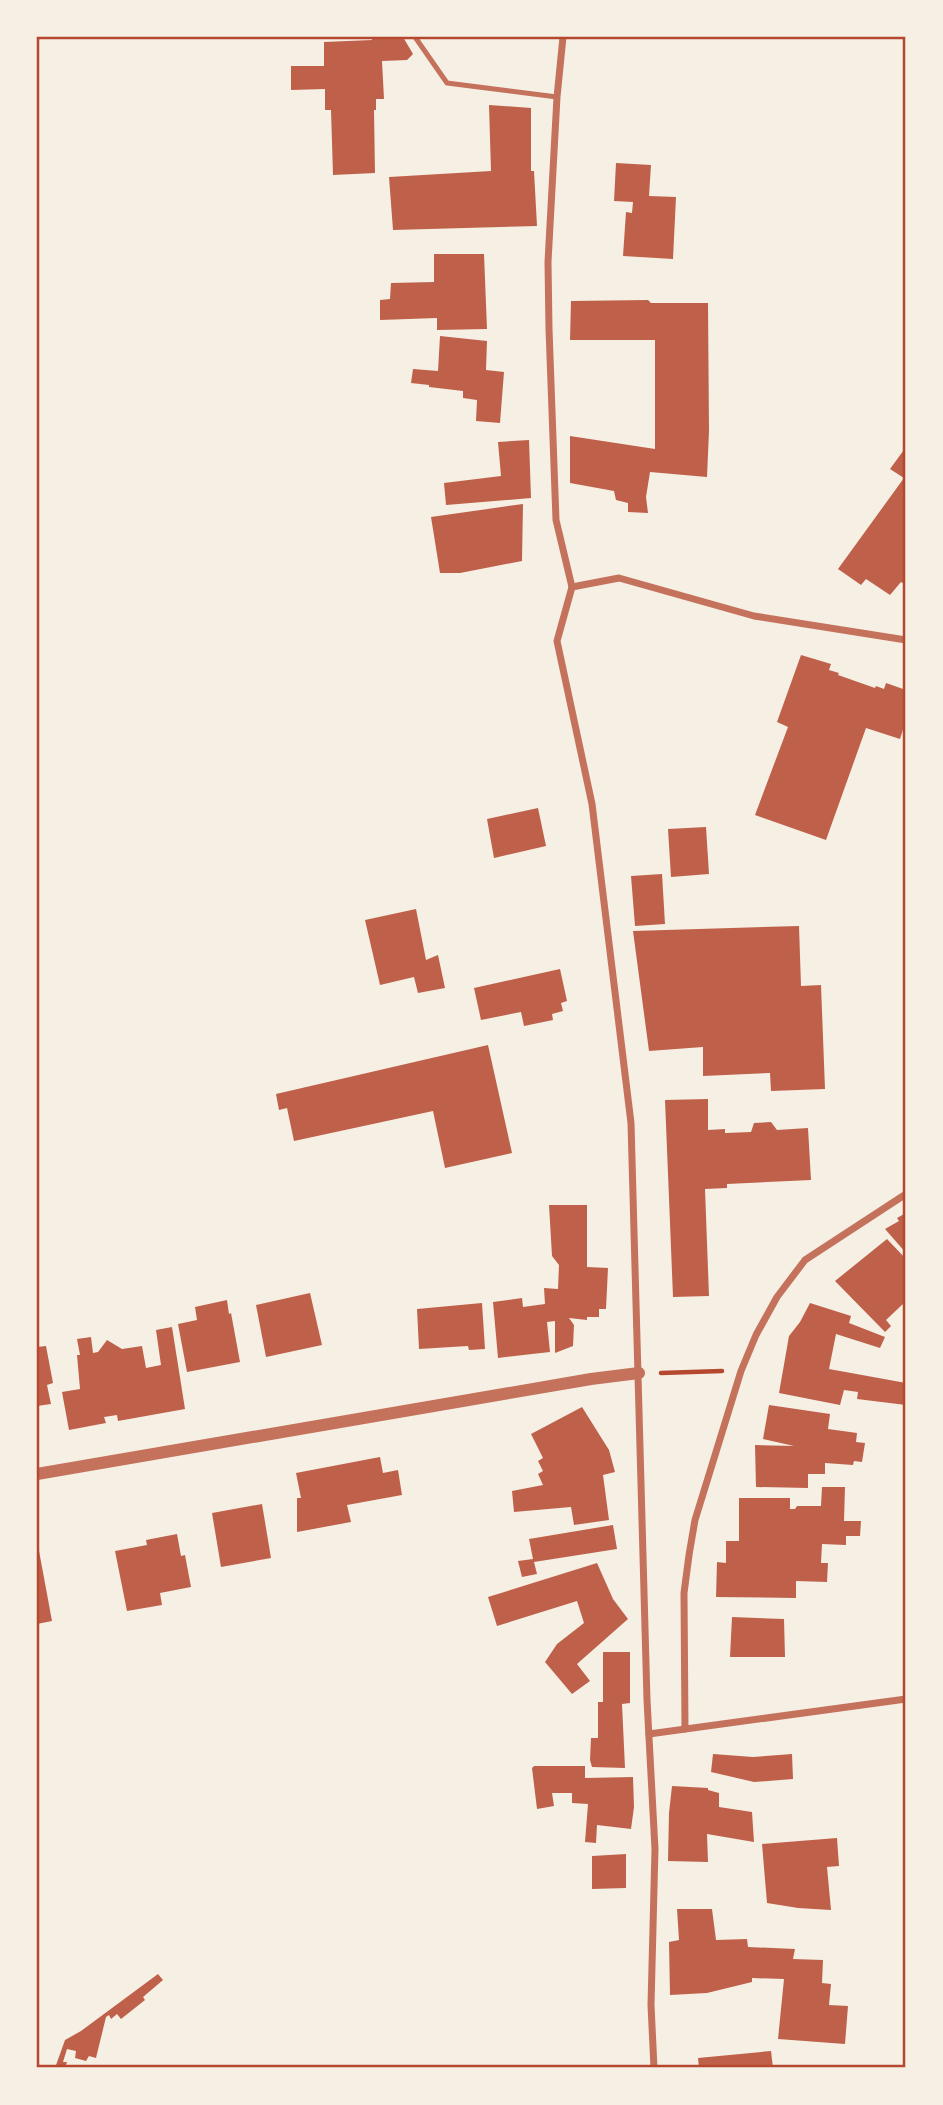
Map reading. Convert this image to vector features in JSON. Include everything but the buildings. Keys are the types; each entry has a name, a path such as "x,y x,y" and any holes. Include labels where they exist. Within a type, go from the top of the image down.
{"street":[{"path":"563,37 548,262 556,520 572,587 557,641 592,804 632,1123 649,1734 655,1849 651,2005 653,2068"},
{"path":"572,587 619,578 754,616 906,640"},
{"path":"685,1729 684,1593 695,1520 741,1371 755,1335 777,1297 806,1260 906,1194"},
{"path":"37,1474 639,1373"},
{"path":"649,1734 906,1699"}],"lane":[{"path":"415,37 447,83 557,97"}],"path":[{"path":"639,1373 741,1371"}]}
